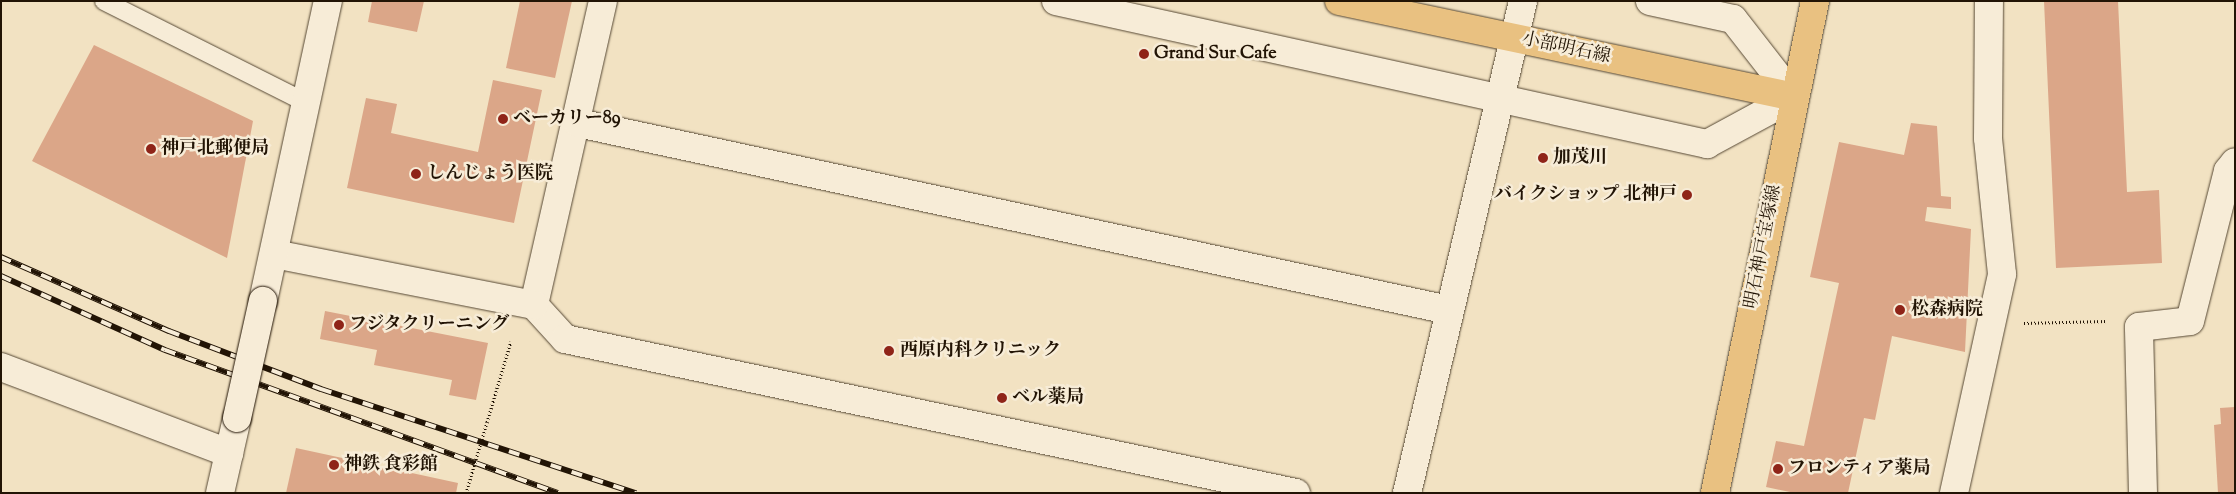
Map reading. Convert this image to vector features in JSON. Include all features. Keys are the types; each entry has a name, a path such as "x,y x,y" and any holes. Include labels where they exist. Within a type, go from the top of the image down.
{"main road":[{"name":"小部明石線","path":"1339,1 1794,96"},
{"name":"明石神戸宝塚線","path":"1715,493 1794,96 1815,1"}],"street":[{"path":"220,493 274,254 328,1"},
{"path":"534,305 578,123 603,1"},
{"path":"1056,1 1707,144 1794,96 1733,19 1650,1"},
{"path":"1407,493 1523,1"},
{"path":"1954,493 1994,324 2002,274 1988,138 1989,1"},
{"path":"578,123 1450,310"},
{"path":"2143,493 2139,327 2190,320 2228,171 2235,162"},
{"path":"274,254 534,305 565,339 1296,493"},
{"path":"1,367 229,453"}],"lane":[{"path":"104,1 307,103"}],"path":[{"path":"1994,324 2120,321 2139,327"},
{"path":"466,493 510,341"}],"building":[{"path":"372,1 424,1 417,32 368,22"},
{"path":"520,1 572,1 555,78 506,68"},
{"path":"2044,1 2118,1 2127,192 2159,190 2162,263 2056,268"},
{"path":"94,45 253,121 227,258 32,161"},
{"path":"493,80 542,90 514,223 347,188 366,98 397,104 391,133 478,152"},
{"name":"松森病院","path":"1911,123 1937,126 1941,196 1951,197 1951,209 1927,207 1925,221 1971,229 1965,352 1892,336 1875,420 1864,418 1848,493 1795,493 1766,487 1776,441 1804,446 1839,283 1810,277 1839,142 1904,155"},
{"path":"325,311 488,343 476,400 449,395 452,380 374,365 377,350 320,339"},
{"path":"2235,407 2235,493 2218,493 2214,425 2221,424 2220,408"},
{"name":"神鉄 食彩館","path":"296,448 458,483 456,493 286,493"}],"railway":[{"path":"1,257 169,331 321,389 636,493"},
{"path":"1,276 165,350 558,493"}],"place":[{"name":"Grand Sur Cafe","path":"1144,54"},
{"name":"ベーカリー89","path":"503,119"},
{"name":"神戸北郵便局","path":"151,149"},
{"name":"加茂川","path":"1543,158"},
{"name":"しんじょう医院","path":"416,174"},
{"name":"バイクショップ 北神戸","path":"1687,195"},
{"name":"松森病院","path":"1900,310"},
{"name":"フジタクリーニング","path":"339,325"},
{"name":"西原内科クリニック","path":"889,351"},
{"name":"ベル薬局","path":"1002,398"},
{"name":"神鉄 食彩館","path":"334,465"},
{"name":"フロンティア薬局","path":"1778,469"}]}
